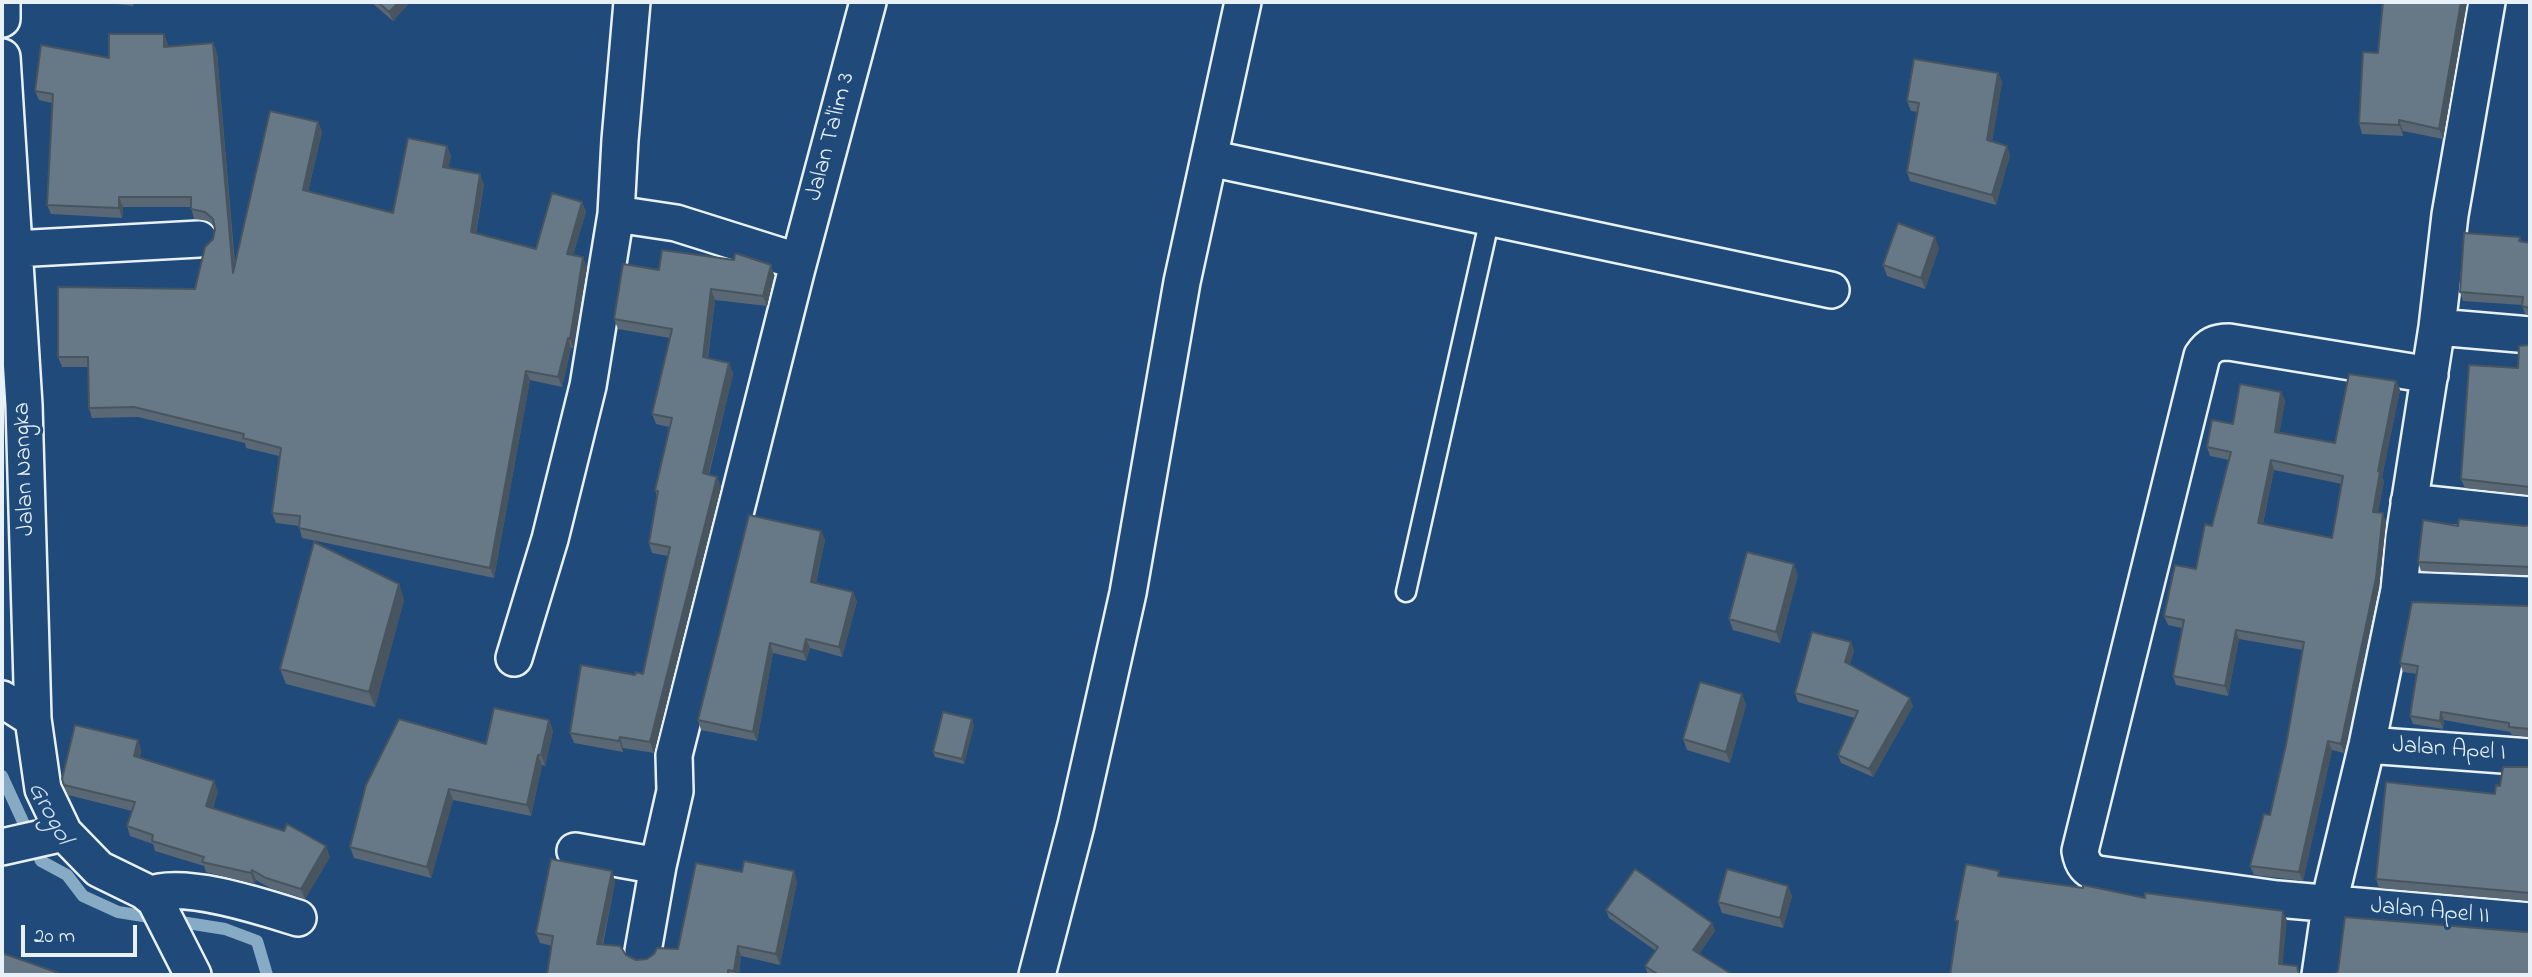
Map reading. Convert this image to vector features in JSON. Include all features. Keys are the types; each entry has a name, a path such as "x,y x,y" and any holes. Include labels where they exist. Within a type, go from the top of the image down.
{"street":[{"path":"2,2 2,19"},
{"path":"514,658 550,539 588,386 616,214 632,2"},
{"name":"Jalan Ta'lim 3","path":"643,951 675,790 674,755 796,272 868,2"},
{"path":"1037,975 1076,825 1128,593 1182,282 1243,2"},
{"path":"2320,975 2330,904 2367,746 2399,590 2409,502 2437,327 2450,215 2487,2"},
{"name":"Jalan Nangka","path":"2,57 23,405 33,719 43,789 54,836 99,869 152,897"},
{"path":"1209,158 1831,290"},
{"path":"616,214 676,223 712,233 787,258 794,264 796,272"},
{"path":"14,249 199,239"},
{"path":"2437,327 2530,335"},
{"name":"Jalan Apel II","path":"2430,375 2229,342 2211,345 2206,350 2202,356 2080,851 2085,866 2098,873 2277,899 2530,921"},
{"path":"2409,502 2530,516"},
{"path":"2399,590 2530,595"},
{"path":"2,699 33,719"},
{"name":"Jalan Apel I","path":"2367,746 2530,757"},
{"path":"5,846 54,836"},
{"path":"575,851 658,866"},
{"path":"188,968 152,897 159,890 174,890 259,905 298,918"}],"lane":[{"path":"1406,592 1490,218"}],"building":[{"path":"378,2 399,2 389,12"},
{"path":"2383,2 2461,2 2439,129 2399,120 2399,125 2359,123 2363,52 2378,53"},
{"path":"109,34 164,34 164,47 213,43 233,273 270,111 318,122 303,190 393,213 408,138 447,146 443,167 480,174 471,232 536,249 552,193 582,202 567,254 583,257 570,339 568,338 558,377 526,371 490,568 299,528 300,516 272,513 281,448 243,438 244,434 134,407 89,408 88,357 58,357 58,287 195,289 205,247 213,239 215,229 213,219 205,212 191,209 191,197 119,197 119,208 47,205 53,94 35,91 41,45 109,58"},
{"path":"1914,59 1998,73 1987,140 2007,146 1992,195 1907,172 1919,103 1907,101"},
{"path":"1898,223 1935,237 1921,278 1883,265"},
{"path":"2464,233 2520,237 2519,241 2530,243 2530,308 2522,306 2523,297 2460,292"},
{"path":"662,250 734,260 735,254 738,254 771,265 763,296 711,289 703,357 729,363 703,473 717,477 650,742 620,737 619,741 570,733 581,665 635,675 636,672 643,674 670,547 649,543 658,491 655,490 672,418 652,414 672,329 614,319 623,264 659,270"},
{"path":"2530,345 2530,487 2461,479 2469,365 2518,368 2519,346"},
{"path":"2349,374 2396,381 2378,471 2380,472 2373,512 2383,513 2376,578 2341,744 2328,741 2299,872 2250,866 2264,814 2270,815 2286,745 2304,642 2236,630 2225,686 2173,676 2184,620 2164,616 2175,565 2196,569 2205,524 2212,526 2231,452 2207,447 2212,420 2233,424 2240,384 2281,392 2275,432 2335,443","holes":["2271,460 2343,476 2332,538 2258,523"]},
{"path":"749,515 821,531 811,582 853,592 839,647 806,639 803,652 770,643 753,732 698,720"},
{"path":"2459,519 2530,525 2530,567 2418,562 2423,520 2458,526"},
{"path":"314,542 399,584 369,692 280,669"},
{"path":"1747,552 1794,564 1776,632 1729,619"},
{"path":"2412,602 2530,606 2530,729 2441,712 2440,721 2410,716 2418,666 2400,663"},
{"path":"1812,632 1851,642 1845,662 1910,698 1869,769 1838,755 1858,711 1795,693"},
{"path":"1700,682 1742,694 1726,752 1683,739"},
{"path":"494,708 549,720 527,805 449,789 427,867 350,847 366,785 399,719 486,744"},
{"path":"943,712 972,719 962,759 933,752"},
{"path":"75,725 138,740 134,756 214,781 206,806 284,831 287,824 326,846 301,889 266,878 252,870 251,873 202,862 204,857 152,841 153,835 127,826 135,802 64,785 62,779"},
{"path":"2503,767 2530,767 2530,893 2376,879 2386,782 2495,794 2496,785 2500,786"},
{"path":"551,859 612,871 597,944 620,946 626,955 636,960 647,959 657,948 678,949 696,863 742,872 744,861 794,871 776,954 738,946 734,971 728,970 728,975 547,975 553,936 536,933"},
{"path":"1966,864 1999,871 1998,876 2083,888 2083,885 2145,898 2145,893 2283,911 2279,964 2297,966 2299,975 1950,975 1958,921 1955,920"},
{"path":"1635,869 1712,923 1693,950 1733,975 1659,975 1645,966 1658,947 1606,910"},
{"path":"1727,869 1788,886 1780,918 1718,902"},
{"path":"2345,917 2530,932 2530,975 2334,975 2338,971"},
{"path":"2,953 64,975 2,975"}],"waterway":[{"name":"Grogol","path":"2,776 41,861 67,875 83,896 118,912 225,929 257,941 267,975"}]}
